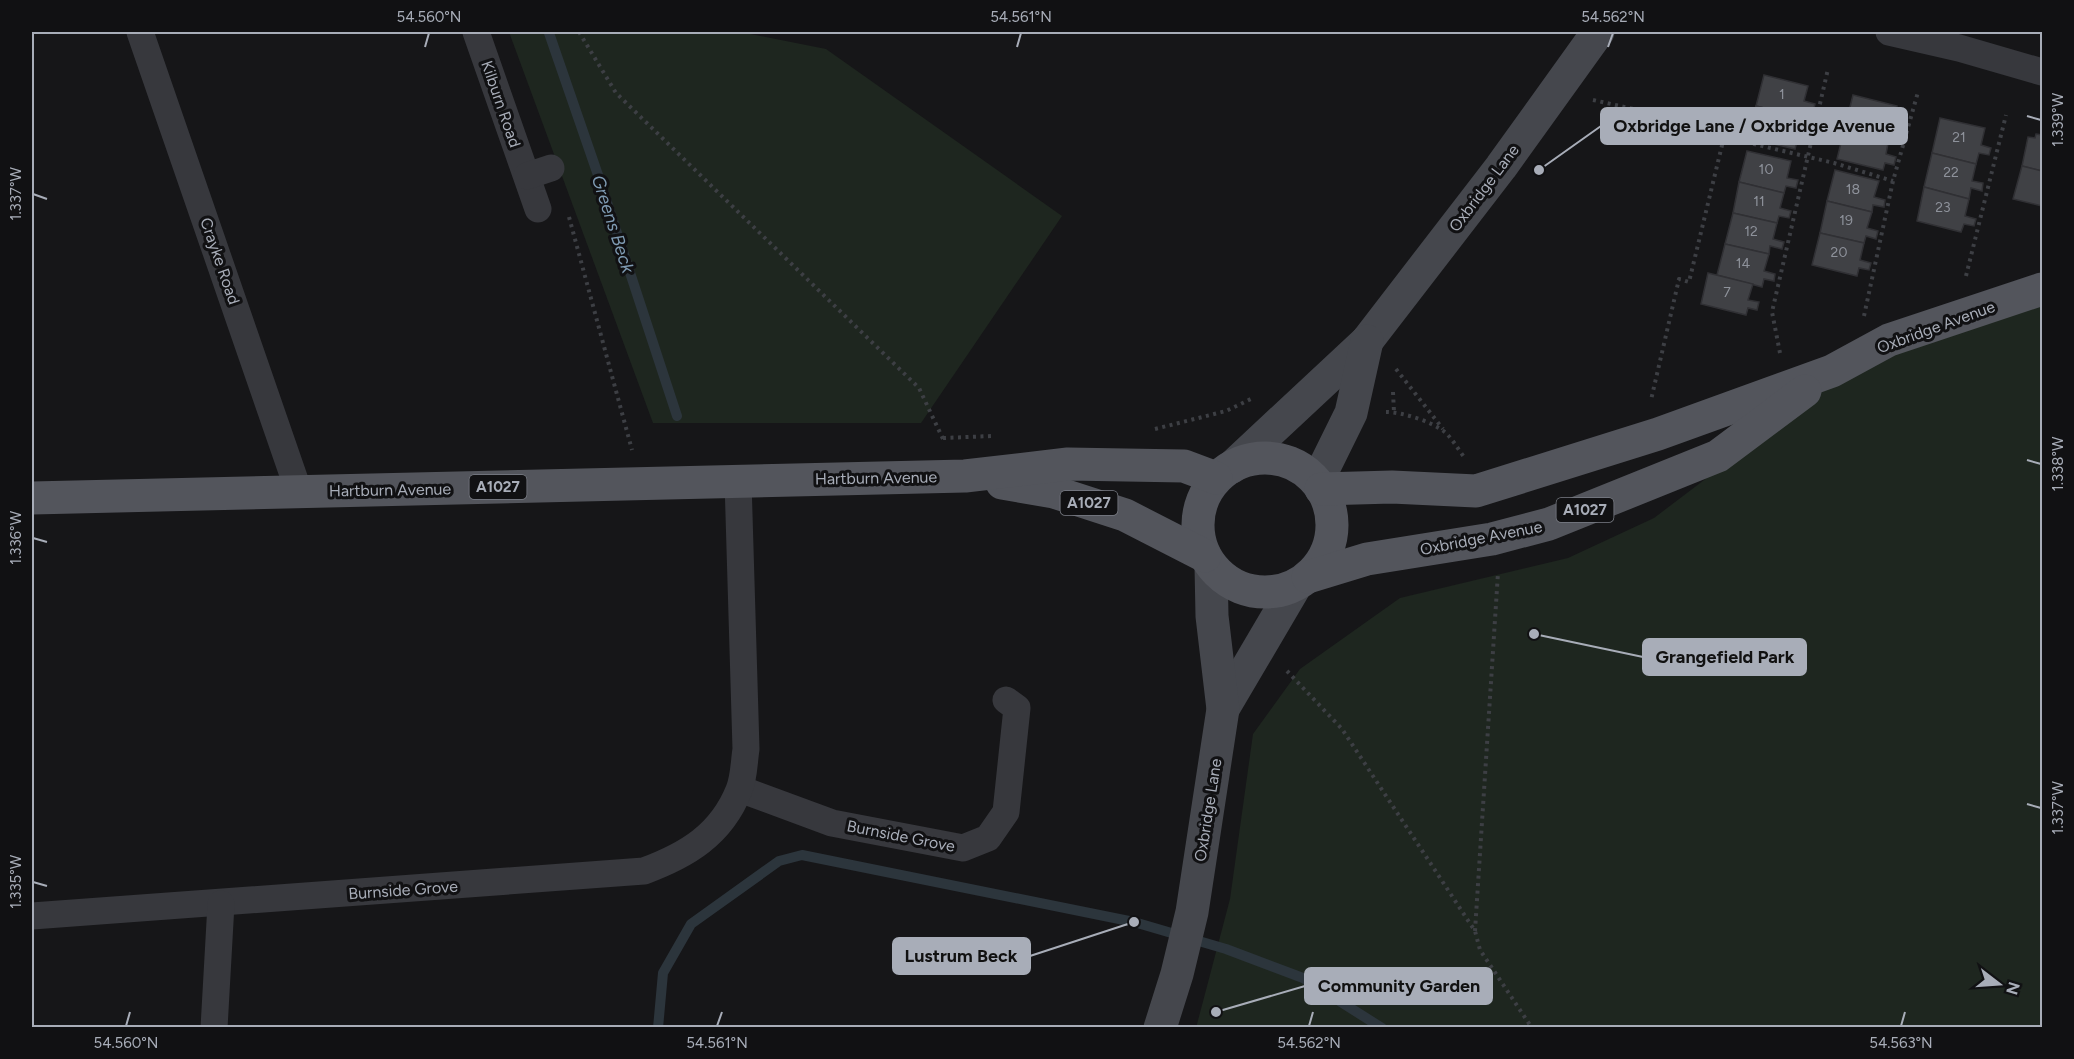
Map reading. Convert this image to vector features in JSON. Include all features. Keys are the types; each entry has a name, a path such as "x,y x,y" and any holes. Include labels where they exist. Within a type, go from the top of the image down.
{"main road":[{"name":"Oxbridge Avenue","path":"1302,581 1367,559 1492,539 1549,524 1718,456 1833,371 1889,340 2043,289"},
{"name":"Oxbridge Avenue","path":"1319,485 1476,491 1658,435 1833,371"},
{"path":"1208,561 1198,537 1198,516 1204,496 1224,472 1256,458 1282,460 1304,471 1319,485 1332,519 1327,551 1302,581"},
{"name":"Hartburn Avenue","path":"32,498 965,476 1079,465 1184,466 1224,472"},
{"name":"Hartburn Avenue","path":"965,476 1054,492 1115,512 1208,561"},
{"name":"A1027","path":"1208,561 1236,586 1266,593 1302,581"}],"street":[{"name":"Crayke Road","path":"140,32 299,492"},
{"name":"Kilburn Road","path":"476,32 539,172 538,209"},
{"name":"Oxbridge Lane","path":"1319,485 1378,351 1501,167 1598,32"},
{"path":"1889,32 1959,48 2043,72"},
{"name":"Oxbridge Lane","path":"1224,472 1378,351"},
{"name":"Burnside Grove","path":"32,916 220,904 644,871 673,860 702,842 725,817 740,789 746,749 738,481"},
{"name":"Oxbridge Lane","path":"1160,1028 1177,974 1192,912 1223,709 1208,561"},
{"name":"Oxbridge Lane","path":"1223,709 1302,581"},
{"name":"Burnside Grove","path":"740,789 832,823 963,848 988,838 1006,812 1017,708 1006,700"},
{"path":"214,1028 220,904"}],"path":[{"path":"579,32 616,93 919,388 943,438"},
{"path":"1780,353 1772,312 1828,69"},
{"path":"1864,317 1893,181 1918,92"},
{"path":"1593,100 1724,129 1689,282 1679,279 1650,404"},
{"path":"1965,276 2006,115"},
{"path":"1724,137 1893,181"},
{"path":"539,172 567,207 641,484"},
{"path":"1378,351 1445,432"},
{"path":"1287,671 1342,729 1475,931 1480,950 1532,1028"}],"shaded area":[{"path":"509,32 740,32 826,49 1062,216 921,423 653,423"},
{"path":"2042,289 2042,1027 1196,1028 1230,899 1253,734 1300,669 1400,598 1568,558 1654,518 1889,340"}],"building":[{"path":"1764,75 1808,86 1804,101 1815,104 1813,112 1803,110 1801,117 1756,106"},
{"path":"1853,95 1897,106 1893,123 1903,125 1902,133 1892,130 1889,138 1845,127"},
{"path":"1756,106 1801,117 1797,134 1808,136 1806,144 1797,141 1795,149 1748,138"},
{"path":"1940,118 1985,128 1981,145 1991,148 1989,155 1979,153 1976,164 1932,153"},
{"path":"1845,127 1889,138 1886,154 1896,157 1894,165 1885,163 1883,170 1837,159"},
{"path":"2036,134 2042,135 2042,171 2022,166 2028,137 2035,138"},
{"path":"1747,151 1791,161 1787,178 1798,180 1796,188 1786,186 1784,193 1739,182"},
{"path":"1932,153 1976,164 1972,181 1983,183 1982,191 1971,188 1969,199 1924,187"},
{"path":"2022,166 2042,171 2042,206 2013,199"},
{"path":"1835,170 1879,181 1874,197 1885,200 1884,207 1873,205 1872,212 1827,201"},
{"path":"1739,182 1784,193 1780,208 1791,211 1789,218 1779,216 1777,223 1733,213"},
{"path":"1924,187 1969,199 1965,216 1976,219 1974,226 1964,224 1961,232 1917,221"},
{"path":"1827,201 1872,212 1867,228 1878,231 1876,239 1866,236 1864,243 1820,233"},
{"path":"1733,213 1777,223 1773,239 1784,242 1782,249 1770,246 1769,254 1725,244"},
{"path":"1820,233 1864,243 1860,260 1871,263 1869,270 1859,268 1857,276 1812,265"},
{"path":"1725,244 1769,254 1764,271 1775,274 1774,281 1764,279 1762,287 1717,275"},
{"path":"1708,273 1753,284 1748,300 1759,302 1757,310 1748,308 1746,315 1701,304"}],"waterway":[{"name":"Greens Beck","path":"550,32 677,416"},
{"path":"658,1028 663,973 691,924 779,861 802,855 1134,922 1226,949 1303,978 1382,1028"}],"place":[{"name":"Oxbridge Lane / Oxbridge Avenue","path":"1539,170"},
{"name":"Grangefield Park","path":"1534,634"},
{"name":"Lustrum Beck","path":"1134,922"},
{"name":"Community Garden","path":"1216,1012"}]}
